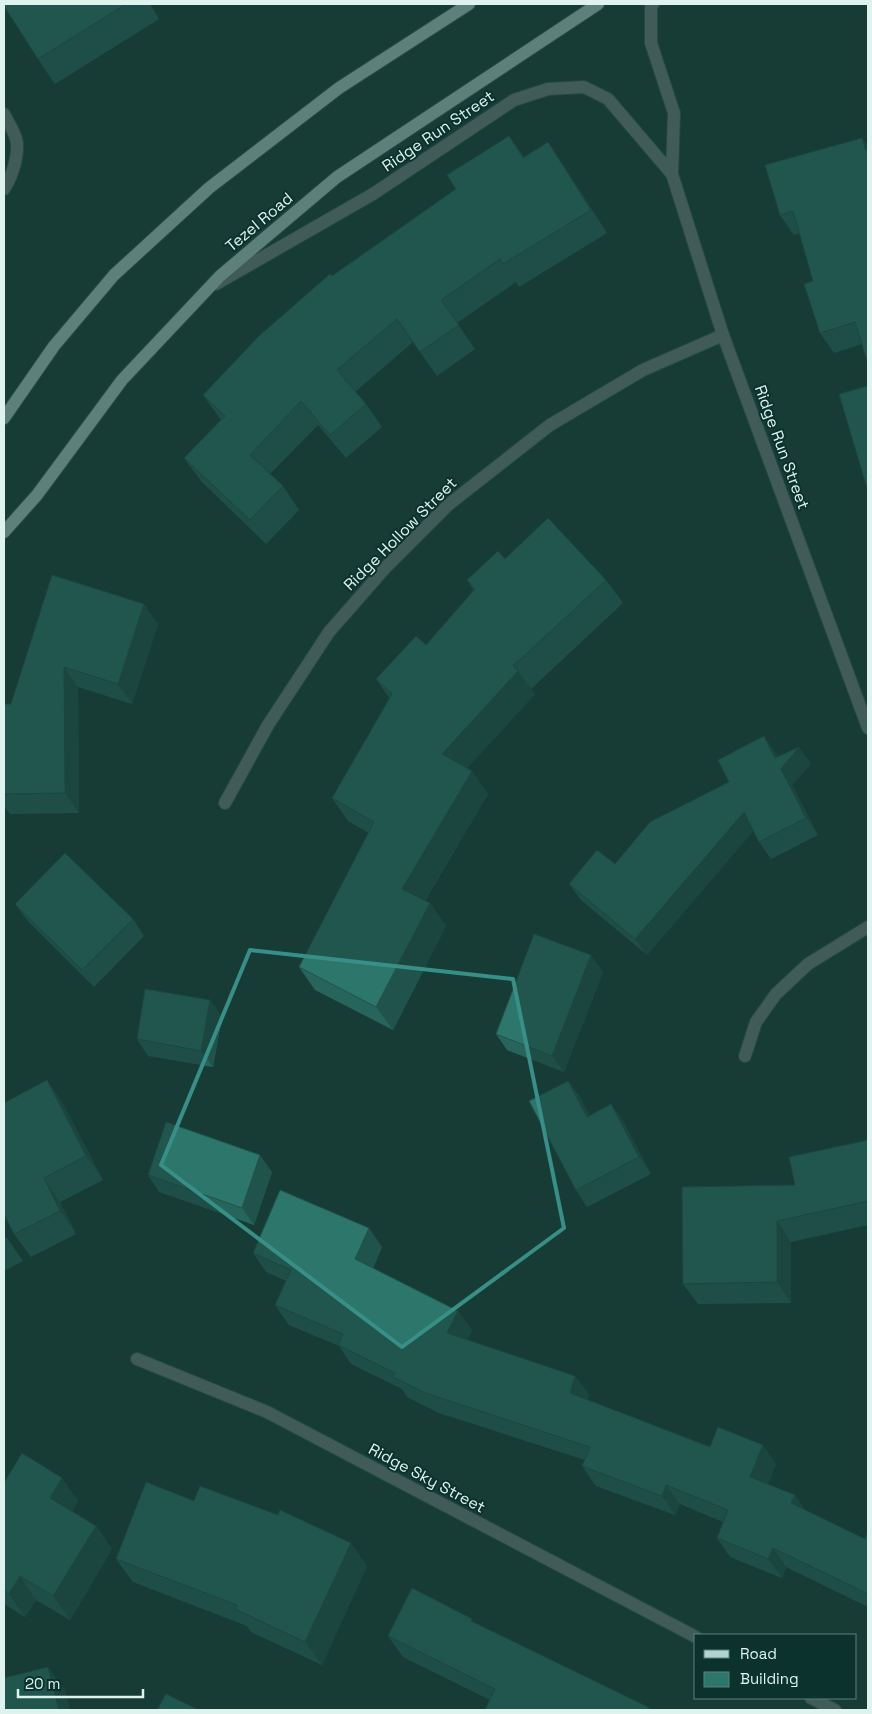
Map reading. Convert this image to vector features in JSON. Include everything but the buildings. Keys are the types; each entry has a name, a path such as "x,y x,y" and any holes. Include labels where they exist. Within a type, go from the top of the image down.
{"main road":[{"path":"4,418 54,346 114,275 209,188 339,88 469,4"},
{"name":"Tezel Road","path":"4,532 37,495 122,380 220,276 337,177 598,4"}],"street":[{"name":"Ridge Run Street","path":"653,4 651,7 651,43 674,113 672,174 723,335 868,728"},
{"name":"Ridge Run Street","path":"210,287 373,194 514,100 548,89 584,87 608,99 672,174"},
{"path":"4,114 17,142 10,180 4,189"},
{"name":"Ridge Hollow Street","path":"225,803 268,726 329,632 386,567 448,505 550,425 642,370 723,335"},
{"path":"745,1056 756,1022 776,994 808,964 868,927"},
{"name":"Ridge Sky Street","path":"137,1359 267,1412 694,1636"},
{"path":"814,1699 835,1710"}],"highlighted area":[{"path":"250,950 513,979 564,1228 402,1347 161,1165"}]}
